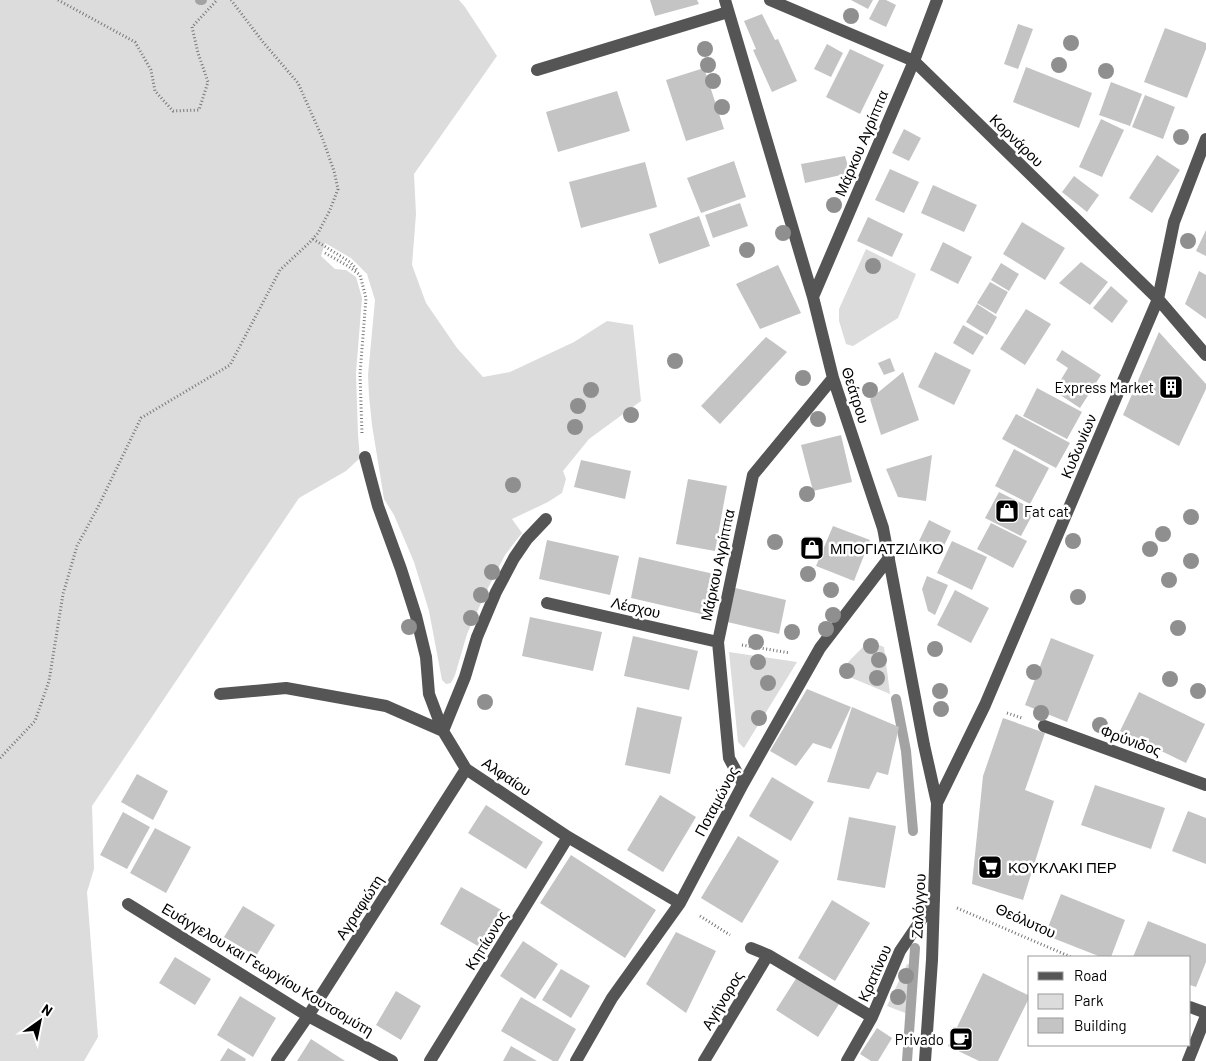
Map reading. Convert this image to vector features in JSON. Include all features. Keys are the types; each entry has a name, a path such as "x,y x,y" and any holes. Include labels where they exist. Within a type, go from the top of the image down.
{"street":[{"name":"Κορνάρου","path":"770,0 914,61 1158,299 1206,355"},
{"name":"Μάρκου Αγρίππα","path":"812,297 914,61 937,0"},
{"path":"537,70 726,6"},
{"name":"Θεάτρου","path":"726,6 812,297 833,378 883,528 924,745 938,803"},
{"name":"Κυδωνίων","path":"960,758 985,705 1158,299 1174,222 1206,139"},
{"name":"Μάρκου Αγρίππα","path":"743,784 728,758 718,642 753,475 833,378"},
{"name":"Αλφαίου","path":"365,457 378,506 416,616 426,657 429,694 443,731 466,769 568,837 680,903"},
{"path":"220,694 286,688 386,706 443,731 465,678 477,637 496,592 523,546 546,519"},
{"name":"Ποταμώνος","path":"576,1061 612,998 680,903 743,784 820,648 889,558"},
{"name":"Λέσχου","path":"546,603 718,642"},
{"name":"Φρύνιδος","path":"1044,726 1206,785"},
{"name":"Ζαλόγγου","path":"925,1061 938,803 960,758"},
{"name":"Αγραφιώτη","path":"277,1061 308,1016 466,769"},
{"name":"Κηπίωνος","path":"430,1061 568,837"},
{"name":"Κρατίνου","path":"846,1061 872,1017 900,951 934,901"},
{"name":"Ευάγγελου και Γεωργίου Κουτσομύτη","path":"128,904 308,1016 392,1061"},
{"path":"751,948 768,955 872,1017"},
{"name":"Αγήνορος","path":"704,1061 768,955"},
{"path":"1188,1061 1206,1015 1191,1008"}],"path":[{"path":"58,0 135,42 150,70 155,91 173,112 199,110 208,82 198,53 192,27 217,0"},
{"path":"0,758 35,721 49,682 63,594 77,546 141,418 230,365 280,270 313,239 330,210 338,189 322,137 298,83 231,0"},
{"path":"313,239 350,262 360,274 366,298 360,374 365,457"},
{"path":"325,253 360,274"},
{"path":"718,642 796,653 820,648"},
{"path":"680,903 737,940"},
{"name":"Θεόλυτου","path":"967,912 1069,956"}],"green space":[{"path":"0,0 459,0 497,56 414,174 416,214 412,265 426,303 457,348 483,377 510,372 574,342 607,321 633,325 641,401 589,439 563,471 566,479 562,493 548,502 512,519 522,533 505,555 488,588 467,634 455,675 451,683 446,684 442,680 429,611 414,562 394,515 384,499 372,425 368,375 375,300 367,274 351,258 325,243 321,256 335,269 346,270 356,277 362,298 356,373 360,458 346,471 299,498 92,806 94,869 87,892 98,1037 84,1061 0,1061"},
{"path":"866,249 916,274 898,318 853,346 846,344 839,321 839,309"},
{"path":"869,641 884,647 890,694 840,673"},
{"path":"729,652 797,662 744,748 738,742"},
{"path":"907,964 911,965 908,1014 887,1006"}],"building":[{"path":"650,0 697,0 699,4 655,16"},
{"path":"851,0 873,0 868,9"},
{"path":"879,0 886,0 896,5 886,27 869,19"},
{"path":"762,14 775,40 778,39 797,81 772,92 753,50 756,49 744,21"},
{"path":"1018,24 1033,29 1018,69 1004,64"},
{"path":"1165,28 1206,43 1206,49 1187,98 1144,82"},
{"path":"827,44 843,53 831,77 814,69"},
{"path":"850,49 884,65 860,114 826,97"},
{"path":"1026,67 1092,93 1079,128 1013,102"},
{"path":"704,68 724,129 686,141 666,80"},
{"path":"1111,82 1142,94 1130,126 1099,115"},
{"path":"617,91 630,131 558,152 546,112"},
{"path":"1145,95 1175,107 1163,139 1132,127"},
{"path":"1101,119 1124,130 1102,177 1079,167"},
{"path":"904,129 921,138 909,161 892,153"},
{"path":"1157,155 1180,170 1152,213 1129,198"},
{"path":"845,156 850,173 805,183 801,164"},
{"path":"734,161 746,197 701,213 687,178"},
{"path":"645,162 657,207 581,228 569,182"},
{"path":"890,169 919,182 904,213 875,200"},
{"path":"1074,176 1099,195 1087,212 1062,192"},
{"path":"933,185 977,205 964,232 921,213"},
{"path":"740,203 748,226 713,238 705,215"},
{"path":"699,216 710,246 659,264 649,234"},
{"path":"868,217 903,234 892,257 857,241"},
{"path":"1022,222 1065,248 1045,280 1003,254"},
{"path":"1206,230 1206,256 1196,251"},
{"path":"943,242 972,257 958,284 930,270"},
{"path":"1081,262 1108,282 1090,305 1059,283"},
{"path":"1001,263 1019,274 1009,291 991,280"},
{"path":"778,265 801,313 760,329 736,284"},
{"path":"1199,271 1206,275 1206,319 1185,304"},
{"path":"990,282 1008,292 996,314 977,303"},
{"path":"1111,286 1128,301 1112,323 1093,308"},
{"path":"977,304 997,317 987,335 966,322"},
{"path":"1026,309 1051,324 1025,365 1000,349"},
{"path":"963,325 984,337 973,355 953,343"},
{"name":"Express Market","path":"1159,332 1206,384 1206,389 1179,446 1123,415"},
{"path":"766,337 787,352 720,424 701,406"},
{"path":"1062,350 1101,375 1080,408 1054,391 1068,368 1056,360"},
{"path":"935,352 971,370 954,405 918,387"},
{"path":"890,358 895,371 884,375 878,363"},
{"path":"903,372 919,420 881,435 870,399"},
{"path":"1037,388 1082,412 1067,439 1023,416"},
{"path":"1016,414 1070,443 1056,468 1002,439"},
{"path":"841,435 852,482 813,491 801,445"},
{"path":"1014,449 1049,468 1030,504 995,486"},
{"path":"932,455 926,501 898,497 886,469"},
{"path":"581,460 631,471 625,499 574,487"},
{"path":"688,479 727,486 715,551 676,544"},
{"path":"999,492 1035,510 1021,536 985,518"},
{"path":"929,520 951,531 941,552 919,541"},
{"path":"991,523 1027,541 1013,568 977,549"},
{"path":"833,526 870,540 854,581 816,566"},
{"path":"547,540 619,556 610,595 539,579"},
{"path":"952,541 987,557 972,590 937,573"},
{"path":"639,557 714,574 705,615 631,598"},
{"path":"927,576 948,585 935,615 928,611 922,589"},
{"path":"731,587 786,600 779,634 723,621"},
{"path":"955,590 989,608 971,643 937,625"},
{"path":"530,617 602,632 593,671 522,656"},
{"path":"633,636 698,651 689,690 624,676"},
{"path":"1051,638 1094,655 1067,722 1025,705"},
{"path":"807,689 851,707 831,749 813,743 796,766 770,751"},
{"path":"1139,692 1205,724 1186,763 1120,731"},
{"path":"637,707 682,717 670,774 625,765"},
{"path":"852,707 899,727 888,775 877,772 869,789 827,782"},
{"path":"1003,718 1045,733 1025,790 1054,801 1023,900 972,884 983,776"},
{"path":"137,774 168,791 153,820 121,802"},
{"path":"772,777 814,802 791,841 749,816"},
{"path":"1095,785 1165,808 1151,849 1081,825"},
{"path":"660,795 696,817 663,872 627,850"},
{"path":"486,805 543,842 526,869 468,833"},
{"path":"1188,811 1206,818 1206,864 1172,851"},
{"path":"123,812 150,827 127,869 100,855"},
{"path":"849,817 896,826 885,888 837,880"},
{"path":"155,828 191,847 166,893 130,873"},
{"path":"738,836 779,861 742,923 701,898"},
{"path":"571,855 656,910 625,958 540,903"},
{"path":"461,887 505,912 483,949 440,924"},
{"path":"1061,894 1125,920 1111,956 1098,956 1045,935"},
{"path":"832,900 870,923 835,981 798,958"},
{"path":"243,906 275,925 256,956 224,937"},
{"path":"1148,921 1206,944 1206,962 1196,987 1191,985 1191,956 1133,956"},
{"path":"676,932 716,951 686,1013 646,984"},
{"path":"523,941 558,964 535,999 500,976"},
{"path":"175,957 211,979 195,1005 159,983"},
{"path":"561,969 590,986 571,1018 542,1000"},
{"path":"983,973 1028,995 1028,1000 998,1061 979,1061 948,1046"},
{"path":"797,977 839,1004 818,1037 776,1010"},
{"path":"396,991 421,1006 401,1040 376,1025"},
{"path":"240,996 276,1018 253,1057 217,1035"},
{"path":"521,997 576,1029 558,1061 553,1061 501,1031"},
{"path":"877,1028 892,1038 878,1061 871,1061 860,1054"},
{"path":"311,1039 345,1061 297,1061"},
{"path":"511,1046 537,1061 503,1061"},
{"path":"228,1048 246,1059 245,1061 220,1061"}],"waterway":[{"path":"896,699 906,751 913,831"},
{"path":"907,1061 915,948"}],"place":[{"name":"Express Market","path":"1171,387"},
{"name":"Fat cat","path":"1007,511"},
{"name":"ΜΠΟΓΙΑΤΖΙΔΙΚΟ","path":"812,548"},
{"name":"ΚΟΥΚΛΑΚΙ ΠΕΡ","path":"990,867"},
{"name":"Privado","path":"961,1039"}]}
